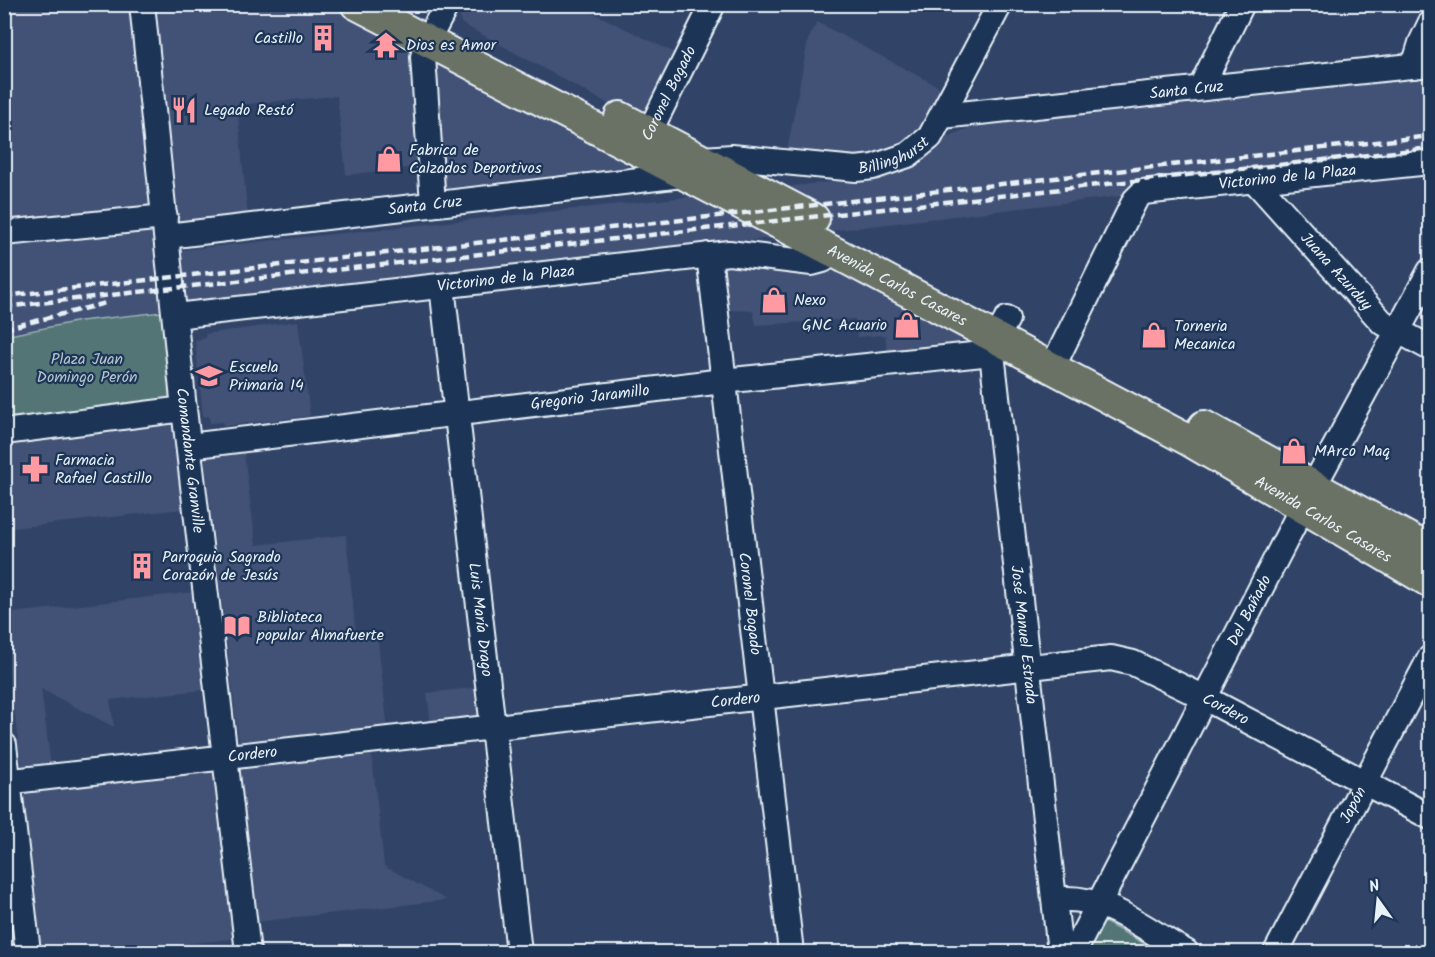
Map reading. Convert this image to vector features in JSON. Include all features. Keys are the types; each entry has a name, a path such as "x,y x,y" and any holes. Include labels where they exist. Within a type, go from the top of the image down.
{"main road":[{"name":"Avenida Carlos Casares","path":"356,4 437,22"},
{"name":"Avenida Carlos Casares","path":"402,4 692,167 834,252 998,337 1056,358 1309,498 1431,582"},
{"name":"Avenida Carlos Casares","path":"692,167 875,253 998,337"},
{"name":"Avenida Carlos Casares","path":"1309,498 1431,550"}],"street":[{"name":"Comandante Granville","path":"142,4 184,409 248,952"},
{"name":"Coronel Bogado","path":"628,182 638,162 644,141 713,4"},
{"name":"Billinghurst","path":"692,167 732,157 856,169 873,167 908,155 921,147 942,116 1000,4"},
{"path":"1201,87 1242,4"},
{"path":"433,204 422,71 437,22"},
{"path":"1422,65 1421,43 1431,24"},
{"name":"Santa Cruz","path":"942,116 1422,65"},
{"name":"Victorino de la Plaza","path":"1056,358 1135,200 1143,192 1431,162"},
{"name":"Santa Cruz","path":"4,233 166,226 433,204 628,182 692,167"},
{"name":"Juana Azurduy","path":"1254,180 1373,313 1397,331 1431,348"},
{"name":"Victorino de la Plaza","path":"175,316 729,253 812,263 823,260 834,252"},
{"name":"Coronel Bogado","path":"709,255 791,952"},
{"name":"Del Bañado","path":"1074,952 1309,498 1431,271"},
{"name":"Luis María Drago","path":"442,286 519,952"},
{"name":"Gregorio Jaramillo","path":"189,446 723,381 998,337"},
{"name":"José Manuel Estrada","path":"998,337 1028,666 1060,952"},
{"path":"4,432 184,409"},
{"name":"Cordero","path":"7,782 1111,658 1123,659 1205,698 1431,817"},
{"name":"Japón","path":"1276,952 1431,658"},
{"path":"4,745 28,952"},
{"path":"1055,900 1082,898 1099,903 1186,952"}],"shaded area":[{"path":"458,4 581,5 677,54 648,112 634,118 461,23"},
{"path":"5,5 136,5 157,195 151,207 5,225"},
{"path":"150,5 337,5 409,42 424,166 346,175 337,96 237,105 248,219 183,224 175,216"},
{"path":"817,22 945,90 921,138 863,161 787,151 808,40"},
{"path":"437,62 627,161 625,169 619,175 441,193 431,68"},
{"path":"1430,72 1430,159 80,321 5,336 4,243 155,223 162,252 879,177 941,140 975,125"},
{"path":"745,259 846,274 957,330 961,341 960,348 888,357 885,335 857,337 855,319 756,325 753,311 726,310 722,264"},
{"path":"298,321 310,416 224,426 223,422 210,423 209,416 203,417 195,340 206,338 205,334"},
{"path":"173,421 192,508 5,529 4,437"},
{"path":"243,446 256,545 346,535 356,635 377,633 388,731 239,744 204,456"},
{"path":"202,591 212,689 110,700 114,727 41,689 51,767 22,768 5,646 4,614"},
{"path":"481,687 482,717 431,726 427,693"},
{"path":"371,748 384,866 447,900 256,922 239,778 240,767"},
{"path":"217,770 240,938 140,949 139,952 38,952 21,799 24,788"},
{"path":"4,800 21,952 5,952"}],"green space":[{"name":"Plaza Juan Domingo Perón","path":"162,312 174,406 10,426 5,379 4,336 80,321"},
{"path":"1099,919 1160,952 1084,952"}],"railway":[{"path":"4,296 1430,136"},
{"path":"4,307 1430,148"},
{"path":"4,329 106,303"}],"place":[{"name":"Castillo","path":"323,38"},
{"name":"Dios es Amor","path":"386,45"},
{"name":"Legado Restó","path":"184,110"},
{"name":"Fabrica de Calzados Deportivos","path":"389,159"},
{"name":"Nexo","path":"774,300"},
{"name":"GNC Acuario","path":"907,325"},
{"name":"Torneria Mecanica","path":"1154,335"},
{"name":"Escuela Primaria 14","path":"209,376"},
{"name":"MArco Maq","path":"1294,451"},
{"name":"Farmacia Rafael Castillo","path":"35,469"},
{"name":"Parroquia Sagrado Corazón de Jesús","path":"142,566"},
{"name":"Biblioteca popular Almafuerte","path":"237,626"}]}
